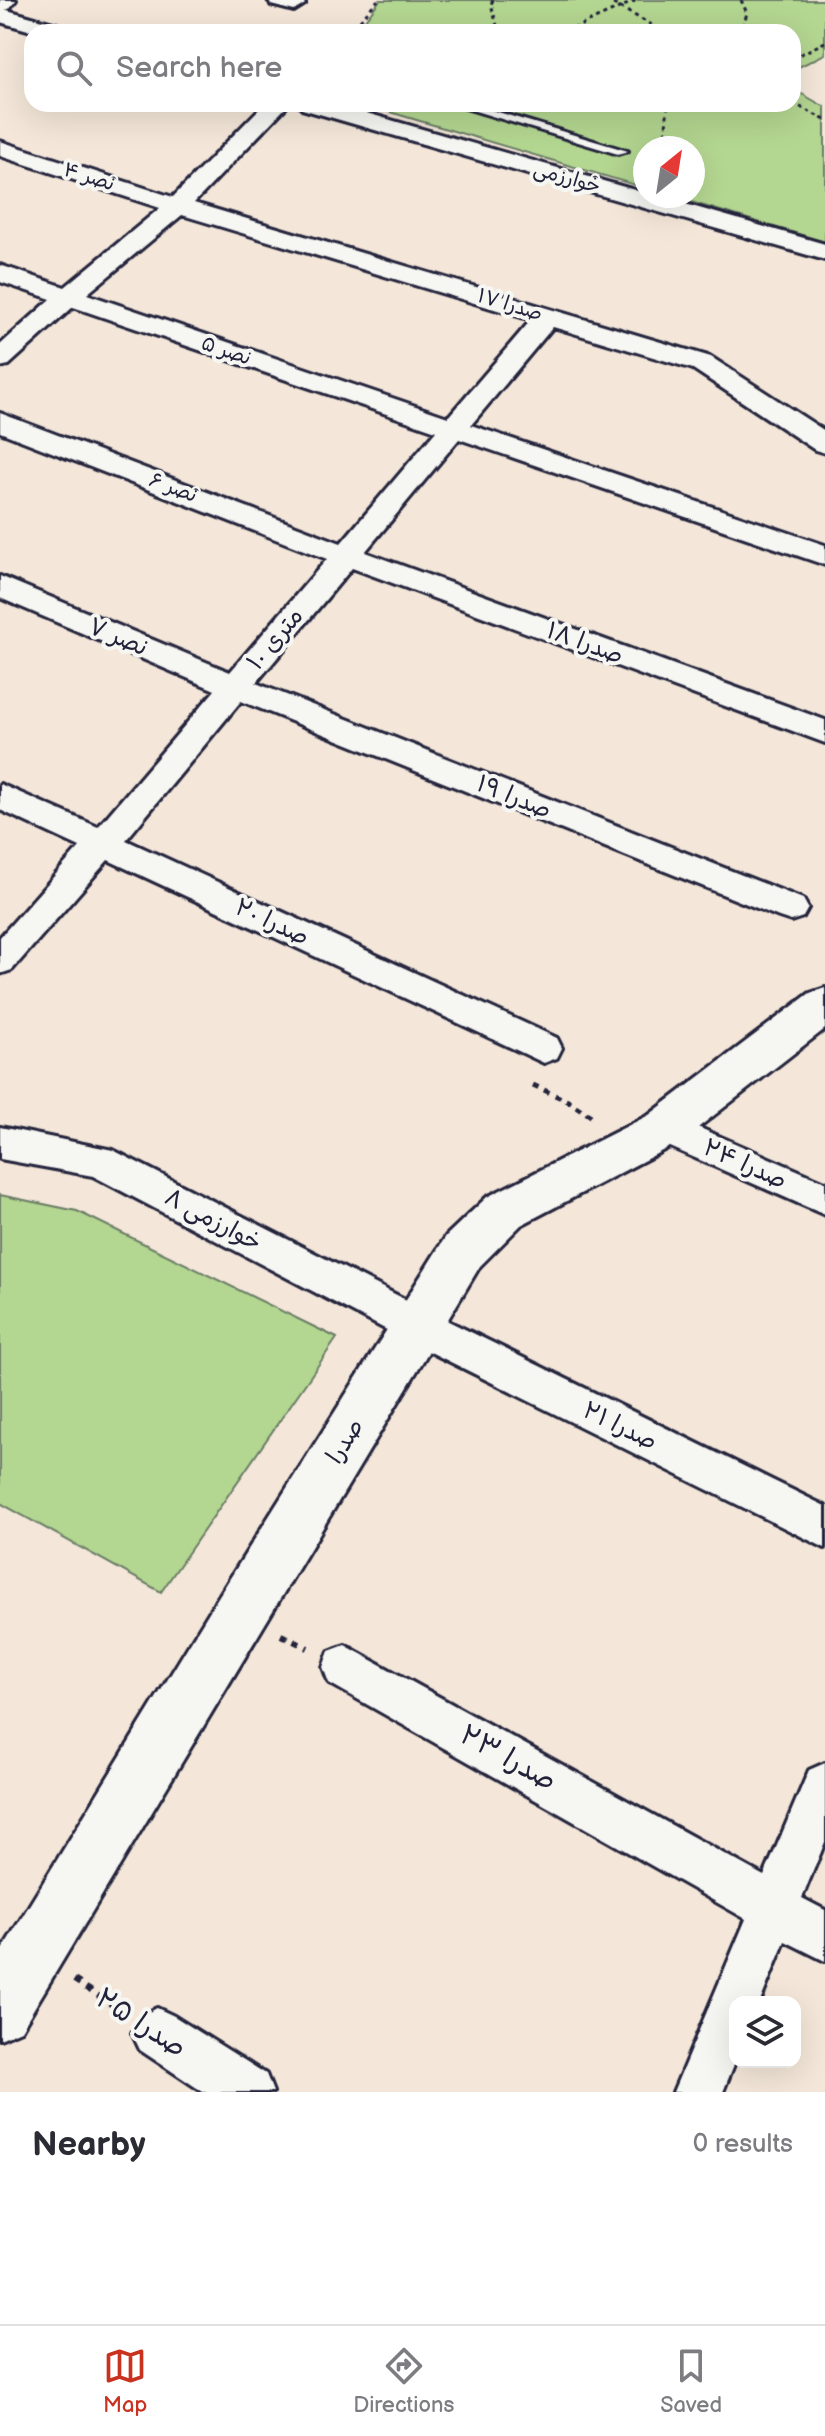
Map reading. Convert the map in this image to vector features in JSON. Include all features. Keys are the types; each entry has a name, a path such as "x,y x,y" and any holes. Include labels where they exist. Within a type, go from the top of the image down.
{"street":[{"path":"0,15 31,24"},
{"path":"0,359 68,297 178,206 269,112"},
{"name":"خوارزمی","path":"338,112 825,252"},
{"name":"نصر ۴","path":"0,148 178,206"},
{"name":"صدرا ۱۷","path":"178,206 702,363 825,444"},
{"name":"نصر ۵","path":"0,273 825,555"},
{"name":"۱۰ متری","path":"0,960 103,844 548,316"},
{"name":"نصر ۶","path":"0,422 345,555"},
{"name":"صدرا ۱۸","path":"345,555 825,732"},
{"name":"نصر ۷","path":"0,586 236,687"},
{"name":"صدرا ۱۹","path":"236,687 791,908"},
{"name":"صدرا ۲۰","path":"0,796 544,1048"},
{"name":"صدرا","path":"0,2009 239,1613 463,1251 504,1211 649,1137 825,1005"},
{"name":"صدرا ۲۴","path":"649,1137 825,1199"},
{"name":"خوارزمی ۸","path":"0,1143 100,1161 416,1325"},
{"name":"صدرا ۲۱","path":"416,1325 825,1528"},
{"name":"صدرا ۲۳","path":"345,1667 825,1937"},
{"path":"737,1996 825,1786"},
{"path":"698,2092 729,2017"},
{"name":"صدرا ۲۵","path":"157,2033 248,2092"}],"lane":[{"path":"486,112 622,151"}],"path":[{"path":"356,24 378,0"},
{"path":"493,0 491,4 497,24"},
{"path":"606,0 650,24"},
{"path":"584,24 637,0"},
{"path":"741,0 747,13 744,24"},
{"path":"801,54 825,42"},
{"path":"801,107 825,120"},
{"path":"665,136 667,112"},
{"path":"544,1048 524,1080 649,1137"},
{"path":"239,1613 345,1667"},
{"name":"صدرا ۲۵","path":"33,1954 157,2033"}],"green space":[{"path":"380,0 825,0 825,54 801,66 801,24 362,24"},
{"path":"801,94 825,107 825,242 705,206 705,136 633,136 633,184 390,112 801,112"},
{"path":"0,1195 77,1211 337,1338 161,1592 0,1503"}]}
